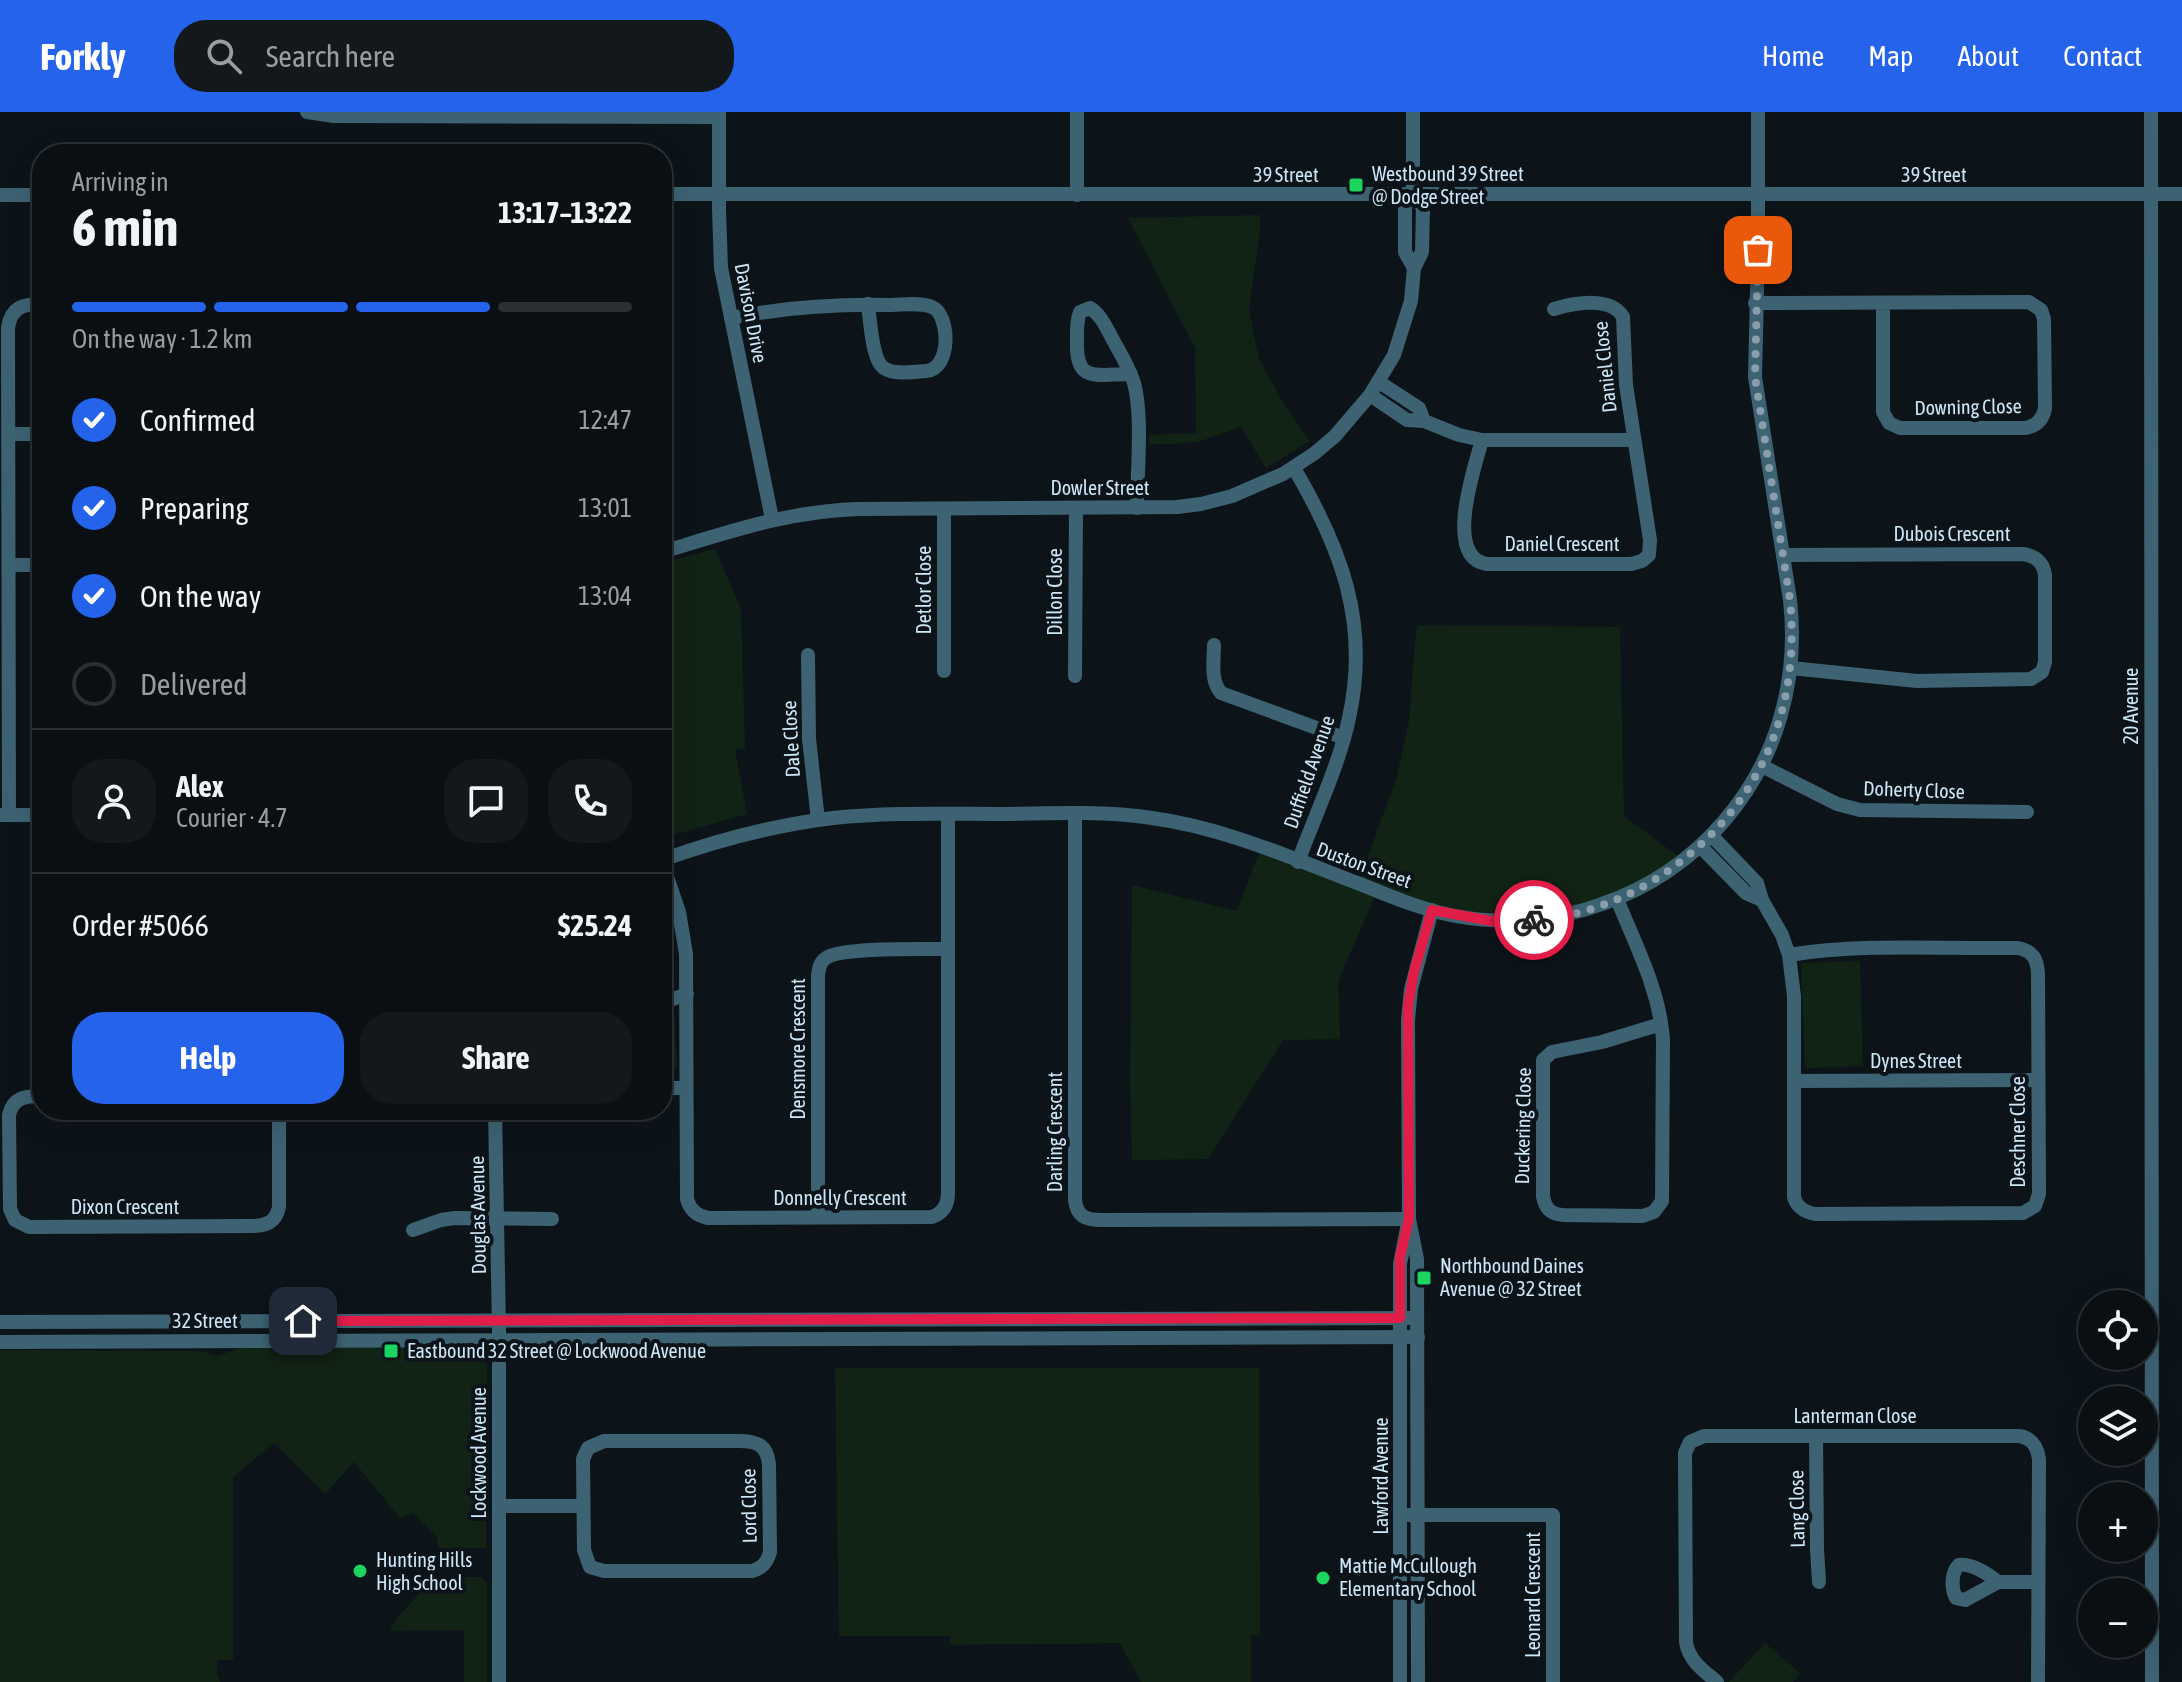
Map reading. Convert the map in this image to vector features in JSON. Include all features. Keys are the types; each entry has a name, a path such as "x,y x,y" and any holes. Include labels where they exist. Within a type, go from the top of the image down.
{"street":[{"path":"307,112 719,114"},
{"path":"1077,112 1077,195"},
{"name":"Dowler Street","path":"672,549 772,519 844,509 1187,506 1224,499 1258,487 1294,468 1335,436 1370,395 1394,355 1407,317 1414,268 1405,252 1405,206 1413,195 1413,112"},
{"name":"Duston Street","path":"672,858 737,836 818,820 874,815 1075,813 1134,816 1187,824 1234,837 1432,910 1491,921 1539,919 1578,912 1617,899 1652,882 1700,846 1740,802 1762,766 1782,713 1791,668 1793,625 1756,388 1758,112"},
{"name":"20 Avenue","path":"2151,112 2152,1682"},
{"name":"Davison Drive","path":"719,114 721,268 772,519"},
{"name":"39 Street","path":"672,194 2182,194"},
{"path":"0,195 32,195"},
{"name":"Downing Close","path":"1755,303 2029,302 2039,308 2045,323 2045,408 2040,421 2025,428 1900,428 1889,423 1883,412 1883,303"},
{"path":"731,318 800,306 868,304 926,305 940,312 944,323 941,363 929,371 892,371 882,367 876,359 868,304"},
{"name":"Daniel Close","path":"1554,309 1569,304 1602,304 1613,306 1620,312 1624,322 1625,377 1633,440"},
{"path":"32,305 18,307 9,322 5,815 32,815"},
{"path":"1131,374 1094,374 1082,370 1077,356 1077,319 1080,312 1090,308 1099,315 1131,374 1137,399 1137,508"},
{"path":"1379,382 1419,408 1424,421"},
{"path":"1370,395 1407,420 1424,421 1449,432 1482,440 1633,440"},
{"path":"9,434 32,434"},
{"name":"Daniel Crescent","path":"1482,440 1467,501 1464,528 1471,556 1487,564 1631,564 1646,559 1651,546 1633,440"},
{"name":"Duffield Avenue","path":"1294,468 1336,548 1355,626 1356,671 1344,738 1298,862"},
{"name":"Detlor Close","path":"944,509 944,671"},
{"name":"Dillon Close","path":"1075,676 1076,509"},
{"name":"Dubois Crescent","path":"1783,555 2023,554 2035,557 2045,575 2045,662 2042,672 2031,679 1917,681 1791,668"},
{"path":"9,565 32,565"},
{"path":"1214,645 1213,676 1221,693 1344,738"},
{"name":"Dale Close","path":"808,655 809,739 818,820"},
{"name":"Doherty Close","path":"1762,766 1837,804 1860,810 2027,812"},
{"name":"Darling Crescent","path":"1075,813 1075,1200 1082,1216 1092,1220 1409,1219"},
{"name":"Donnelly Crescent","path":"672,890 686,954 687,1199 692,1210 708,1218 926,1218 946,1207 948,1193 948,814"},
{"name":"Deschner Close","path":"1711,835 1757,883 1789,955 1794,996 1794,1197 1802,1210 1815,1214 2028,1212 2035,1206 2039,1198 2035,956 2018,948 1822,950 1789,955"},
{"name":"Deschner Close","path":"1700,846 1746,893 1762,900"},
{"name":"Duckering Close","path":"1617,899 1658,1005 1661,1024 1660,1206 1643,1216 1563,1215 1552,1212 1545,1206 1543,1196 1542,1064 1545,1057 1552,1052 1602,1042 1661,1024"},
{"path":"1409,1219 1408,1006 1414,972 1432,910"},
{"name":"Densmore Crescent","path":"818,1217 819,968 825,958 842,953 948,949"},
{"path":"672,999 687,994"},
{"name":"Dynes Street","path":"1794,1081 2038,1080"},
{"path":"672,1088 686,1088"},
{"name":"Dixon Crescent","path":"32,1096 22,1097 13,1104 9,1115 10,1209 15,1220 29,1227 235,1227 267,1224 276,1216 279,1207 279,1120"},
{"name":"Douglas Avenue","path":"495,1120 499,1320"},
{"path":"413,1230 448,1219 552,1219"},
{"name":"Lawford Avenue","path":"1400,1682 1400,1257 1409,1219"},
{"name":"Lawford Avenue","path":"1409,1219 1417,1259 1418,1682"},
{"name":"32 Street","path":"0,1322 1417,1318"},
{"name":"Lockwood Avenue","path":"499,1320 499,1682"},
{"name":"32 Street","path":"0,1342 1418,1337"},
{"name":"Lanterman Close","path":"1717,1682 1694,1662 1687,1648 1685,1453 1694,1439 1704,1436 2019,1436 2031,1440 2039,1459 2038,1682"},
{"name":"Lang Close","path":"1816,1437 1819,1582"},
{"name":"Lord Close","path":"752,1441 763,1447 768,1457 770,1552 763,1565 752,1571 596,1570 590,1567 585,1557 583,1506 584,1453 597,1442 752,1441"},
{"path":"499,1506 583,1506"},
{"name":"Leonard Crescent","path":"1401,1516 1553,1515 1553,1682"},
{"path":"1998,1582 2038,1582"}],"green space":[{"path":"1260,215 1249,310 1259,359 1284,404 1310,441 1266,468 1241,427 1198,442 1149,445 1149,435 1196,433 1195,348 1128,218"},
{"path":"715,549 741,609 745,748 735,750 747,814 672,835 672,560"},
{"path":"1419,625 1620,627 1624,816 1683,860 1617,899 1491,921 1377,891 1338,981 1340,1039 1283,1040 1208,1159 1132,1160 1132,885 1237,911 1261,848 1358,884 1397,776 1409,721"},
{"path":"1860,961 1863,1066 1805,1068 1801,963"},
{"path":"672,1017 675,1020 677,1069 672,1074"},
{"path":"244,1347 476,1349 487,1365 486,1548 439,1550 437,1537 413,1513 400,1518 354,1462 327,1492 323,1492 274,1443 233,1477 233,1660 217,1660 220,1682 0,1682 0,1350 201,1351 216,1356"},
{"path":"835,1368 1259,1368 1260,1635 1251,1635 1251,1682 1141,1682 1120,1643 950,1645 950,1636 839,1636"},
{"path":"441,1577 480,1577 487,1582 487,1682 464,1682 464,1630 390,1631 412,1601"},
{"path":"1765,1643 1800,1673 1793,1682 1729,1682"}],"way so far":[{"path":"1534,920 1578,912 1617,899 1652,882 1683,860 1711,835 1740,802 1762,766 1778,725 1790,678 1793,625 1757,399 1755,303 1758,250"}],"place":[{"name":"Westbound 39 Street @ Dodge Street","path":"1356,185"},
{"name":"Northbound Daines Avenue @ 32 Street","path":"1424,1278"},
{"name":"Eastbound 32 Street @ Lockwood Avenue","path":"391,1351"},
{"name":"Hunting Hills High School","path":"360,1571"},
{"name":"Mattie McCullough Elementary School","path":"1323,1578"}],"route":[{"path":"303,1321 1400,1318 1400,1257 1409,1219 1408,1006 1414,972 1432,910 1491,921 1534,920"}]}
